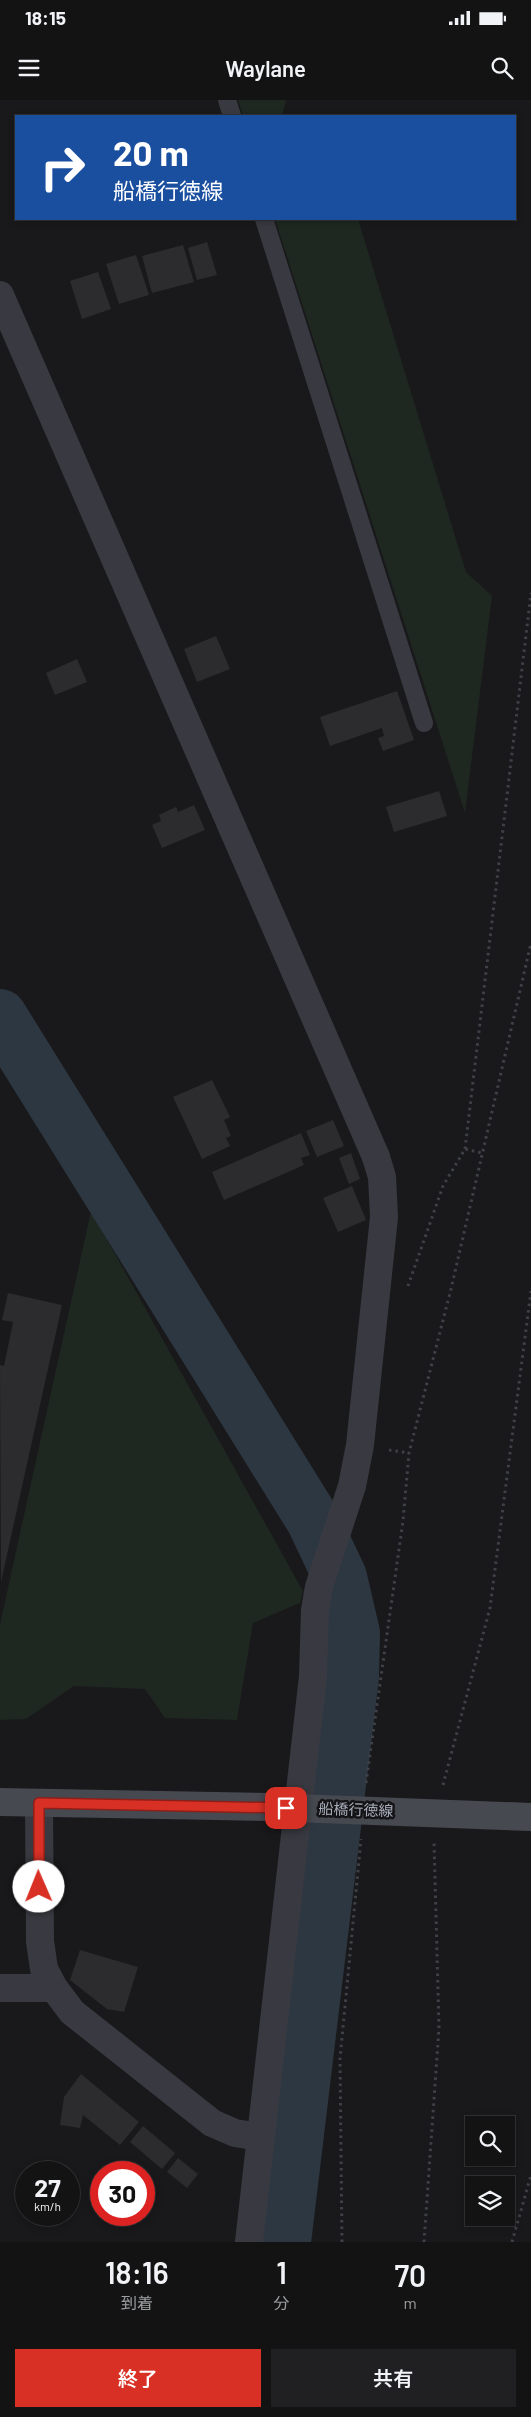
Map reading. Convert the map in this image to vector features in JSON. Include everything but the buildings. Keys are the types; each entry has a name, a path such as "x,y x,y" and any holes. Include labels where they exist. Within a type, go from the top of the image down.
{"main road":[{"name":"船橋行徳線","path":"0,1802 268,1807 531,1817"}],"street":[{"path":"0,295 376,1157 384,1190 383,1226 360,1445 352,1486 319,1587 315,1610 313,1676 249,2242"},
{"path":"39,1803 40,1941 44,1969 54,1988 72,2012 212,2123 235,2133 260,2137"},
{"path":"0,1988 54,1988"}],"lane":[{"path":"227,100 232,115"},
{"path":"264,220 424,723"}],"path":[{"path":"406,1292 443,1186 465,1149 531,593"},
{"path":"342,2242 340,2059 367,1811 403,1521 408,1453 451,1289 531,943"},
{"path":"465,1149 482,1152"},
{"path":"424,2242 440,2028 434,1875 437,1813 490,1608 531,1291"},
{"path":"512,2242 531,2175"}],"shaded area":[{"path":"238,100 286,100 282,115 243,115"},
{"path":"275,220 358,220 466,572 492,596 465,813"},
{"path":"91,1211 303,1591 300,1603 253,1623 237,1720 165,1718 145,1689 74,1686 26,1719 0,1720 0,1624"}],"waterway":[{"path":"0,1016 313,1520 340,1577 353,1633 352,1676 284,2242"}],"route":[{"path":"39,1887 39,1803 286,1808"}]}
